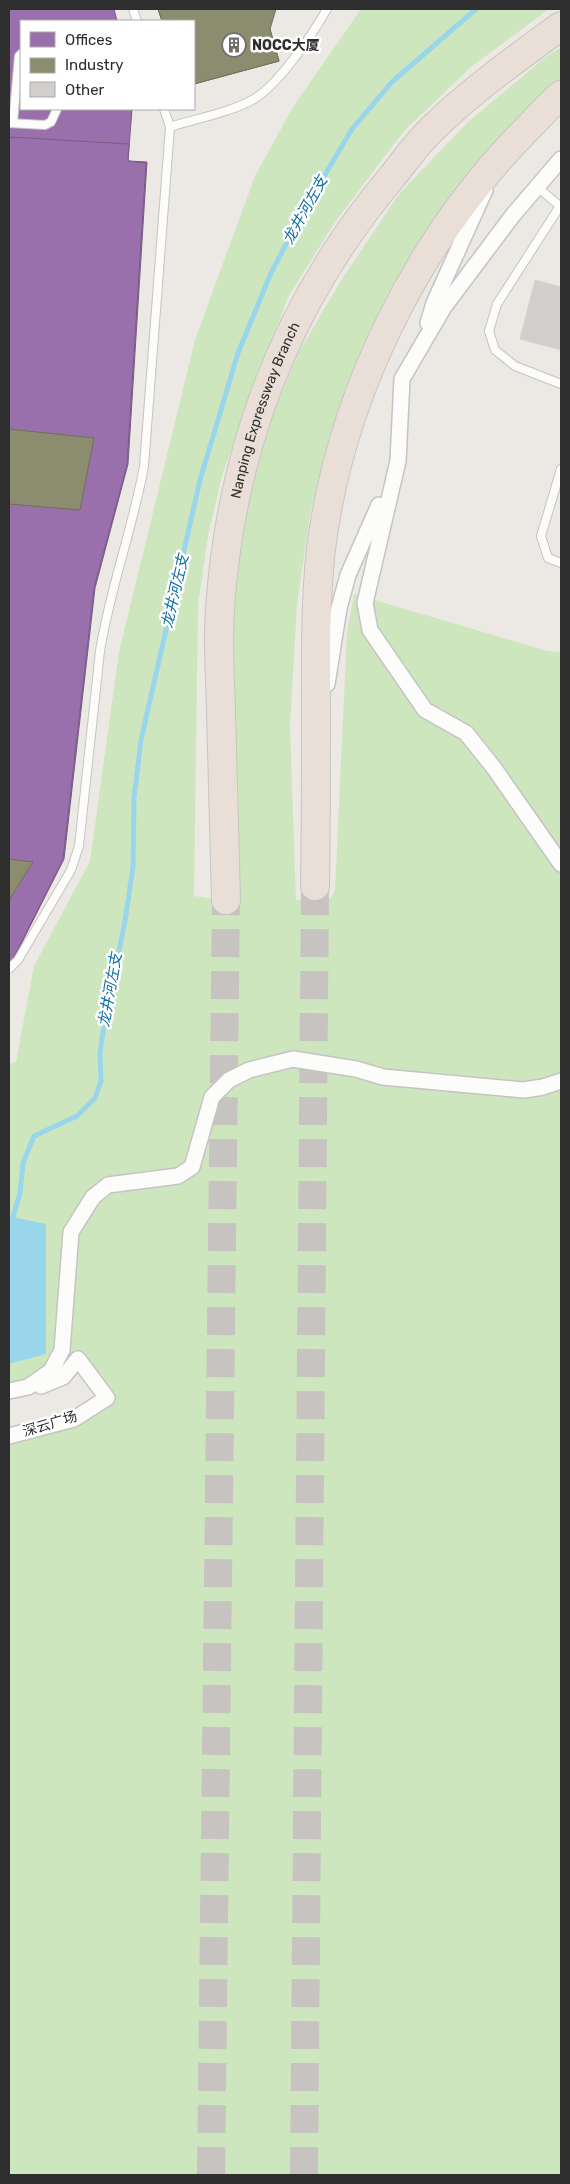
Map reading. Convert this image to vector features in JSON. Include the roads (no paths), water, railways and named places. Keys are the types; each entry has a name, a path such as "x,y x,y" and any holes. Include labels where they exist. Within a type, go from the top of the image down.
{"highway":[{"name":"Nanping Expressway Branch","path":"226,900 220,599 228,532 240,470 260,404 290,334 324,270 372,200 431,130 495,74 561,26"},
{"path":"315,886 315,616 321,547 334,484 352,418 379,345 416,275 453,217 498,159 561,95"}],"street":[{"path":"424,339 434,302 498,159"},
{"path":"561,159 537,186 450,300 424,339 402,379 398,460 364,604 370,630 426,710 466,733 494,768 561,864"},
{"path":"316,764 339,608 348,575 398,460"},
{"path":"9,1392 28,1387 51,1371 62,1350 71,1232 93,1197 108,1185 178,1176 192,1167 212,1098 229,1080 249,1070 293,1059 356,1069 383,1077 524,1090 543,1087 561,1081"},
{"name":"深云广场","path":"9,1392 30,1390 63,1377 78,1359 107,1398 74,1419 9,1436"}],"lane":[{"path":"170,127 253,100 268,89 308,39 327,9"},
{"path":"20,58 16,76 11,123 45,124 51,122 57,110"},
{"path":"9,968 18,960 71,870 79,846 102,634 139,494 144,466 170,127 164,110"},
{"path":"537,186 561,206 496,304 489,331 495,350 515,366 561,384"},
{"path":"561,469 541,536 548,558 561,563"}],"water":[{"path":"9,1216 46,1224 46,1354 9,1364"}],"waterway":[{"name":"龙井河左支","path":"13,1217 20,1193 23,1163 34,1136 77,1116 95,1098 101,1081 100,1053 103,1031 125,921 133,867 134,798 141,740 200,480 238,353 271,273 303,212 352,129 392,82 476,9"}],"tunnel":[{"path":"304,2175 315,886"},
{"path":"211,2175 226,900"}],"place":[{"name":"NOCC大厦","path":"234,45"}]}
